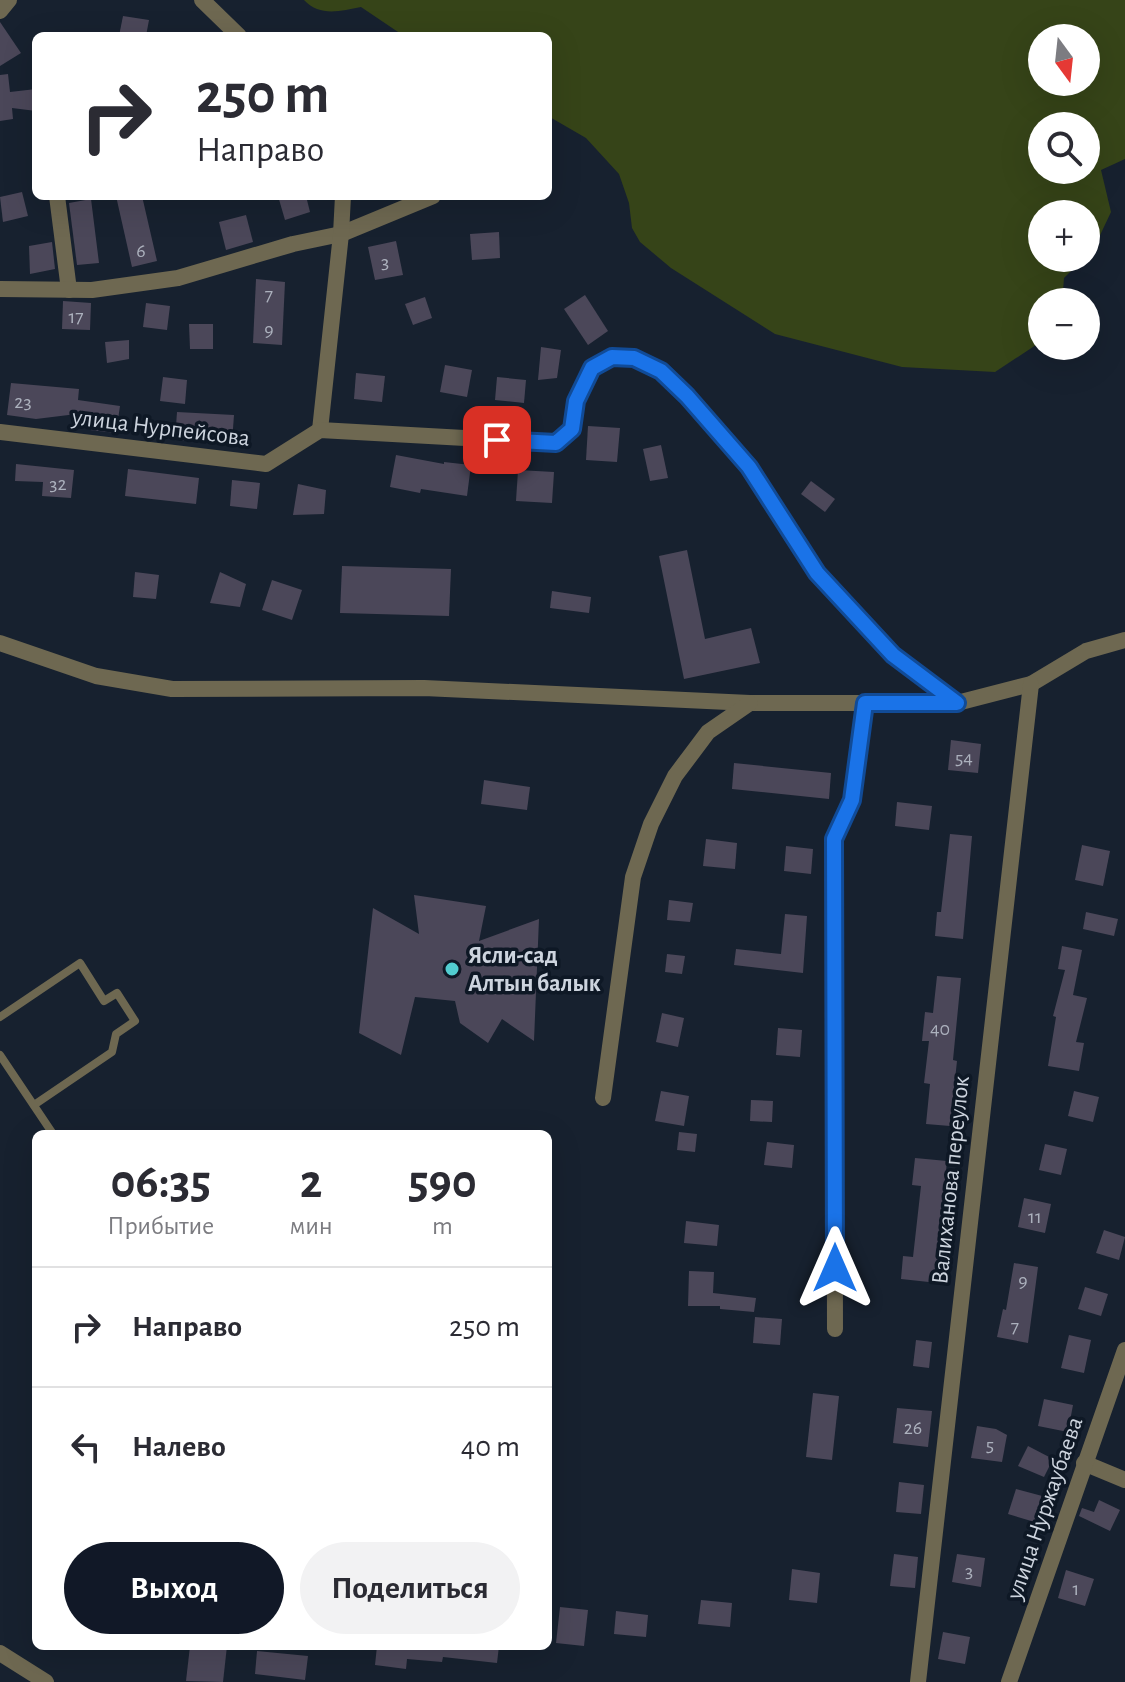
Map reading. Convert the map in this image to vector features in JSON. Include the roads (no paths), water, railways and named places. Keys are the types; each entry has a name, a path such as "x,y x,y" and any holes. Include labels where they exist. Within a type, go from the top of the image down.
{"street":[{"path":"0,11 9,0"},
{"path":"202,0 225,29"},
{"path":"58,200 69,290"},
{"path":"343,200 320,430 556,443 572,429 576,401 592,368 612,357 634,358 661,371 749,467 817,573 893,655 957,703"},
{"path":"0,289 92,290 178,278 293,244 341,234 423,200"},
{"name":"улица Нурпейсова","path":"0,432 266,464 320,430"},
{"path":"0,643 96,676 172,689 296,686 424,688 750,703 957,703 1031,684 1086,651 1125,640"},
{"name":"Валиханова переулок","path":"918,1682 1031,684"},
{"path":"603,1098 633,877 651,824 675,776 708,732 750,703"},
{"path":"835,1329 834,839 852,800 865,703"},
{"name":"улица Нуржаубаева","path":"1009,1682 1125,1350"},
{"path":"1084,1463 1125,1480"},
{"path":"0,1653 46,1682"}],"lane":[{"path":"0,1017 80,963 104,1001 117,993 135,1021 116,1034 112,1052 34,1105"},
{"path":"0,1055 50,1130"}],"place":[{"name":"Ясли-сад Алтын балык","path":"452,969"}]}
